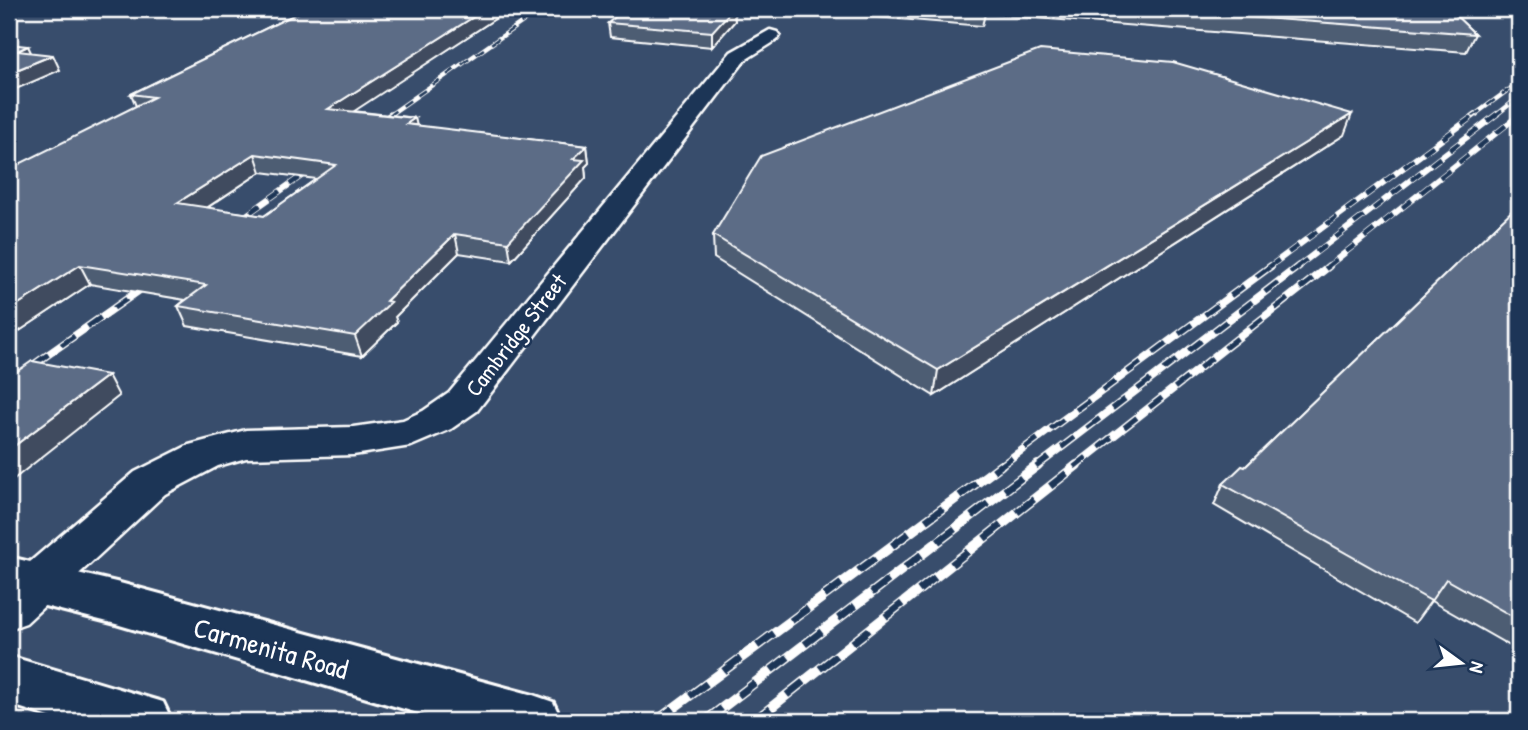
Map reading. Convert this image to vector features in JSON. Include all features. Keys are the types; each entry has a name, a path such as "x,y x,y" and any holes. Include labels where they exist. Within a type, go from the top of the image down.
{"main road":[{"name":"Carmenita Road","path":"18,590 116,603 533,721"},
{"path":"9,680 143,721"}],"street":[{"name":"Cambridge Street","path":"18,590 150,483 204,455 246,444 353,441 411,432 437,420 463,402 738,56 770,36"}],"shaded area":[{"path":"9,9 1519,9 1519,721 9,721"}],"building":[{"path":"306,9 486,9 328,109 415,118 406,124 587,146 573,159 584,160 508,242 455,234 386,301 391,302 355,336 178,306 206,285 80,265 9,310 9,169 154,97 131,94","holes":["255,154 336,165 264,216 177,203"]},
{"path":"625,9 733,9 712,32 608,23"},
{"path":"1140,9 1449,9 1475,34"},
{"path":"9,44 28,46 17,51 53,55 9,73"},
{"path":"1040,50 1173,62 1352,114 938,370 713,235 761,156"},
{"path":"1519,204 1519,620 1446,579 1431,601 1223,484 1242,466 1245,467"},
{"path":"32,361 108,375 9,450 9,377"}],"railway":[{"path":"388,116 541,9"},
{"path":"1473,116 1519,82"},
{"path":"1495,116 1519,97"},
{"path":"372,127 391,114"},
{"path":"1269,267 1476,114"},
{"path":"1297,267 1497,114"},
{"path":"1327,267 1519,115"},
{"path":"231,226 317,165"},
{"path":"999,467 1271,266"},
{"path":"1036,467 1299,266"},
{"path":"1074,467 1329,266"},
{"path":"9,382 151,282"},
{"path":"656,721 1001,465"},
{"path":"705,721 1038,465"},
{"path":"754,721 1077,465"}]}
